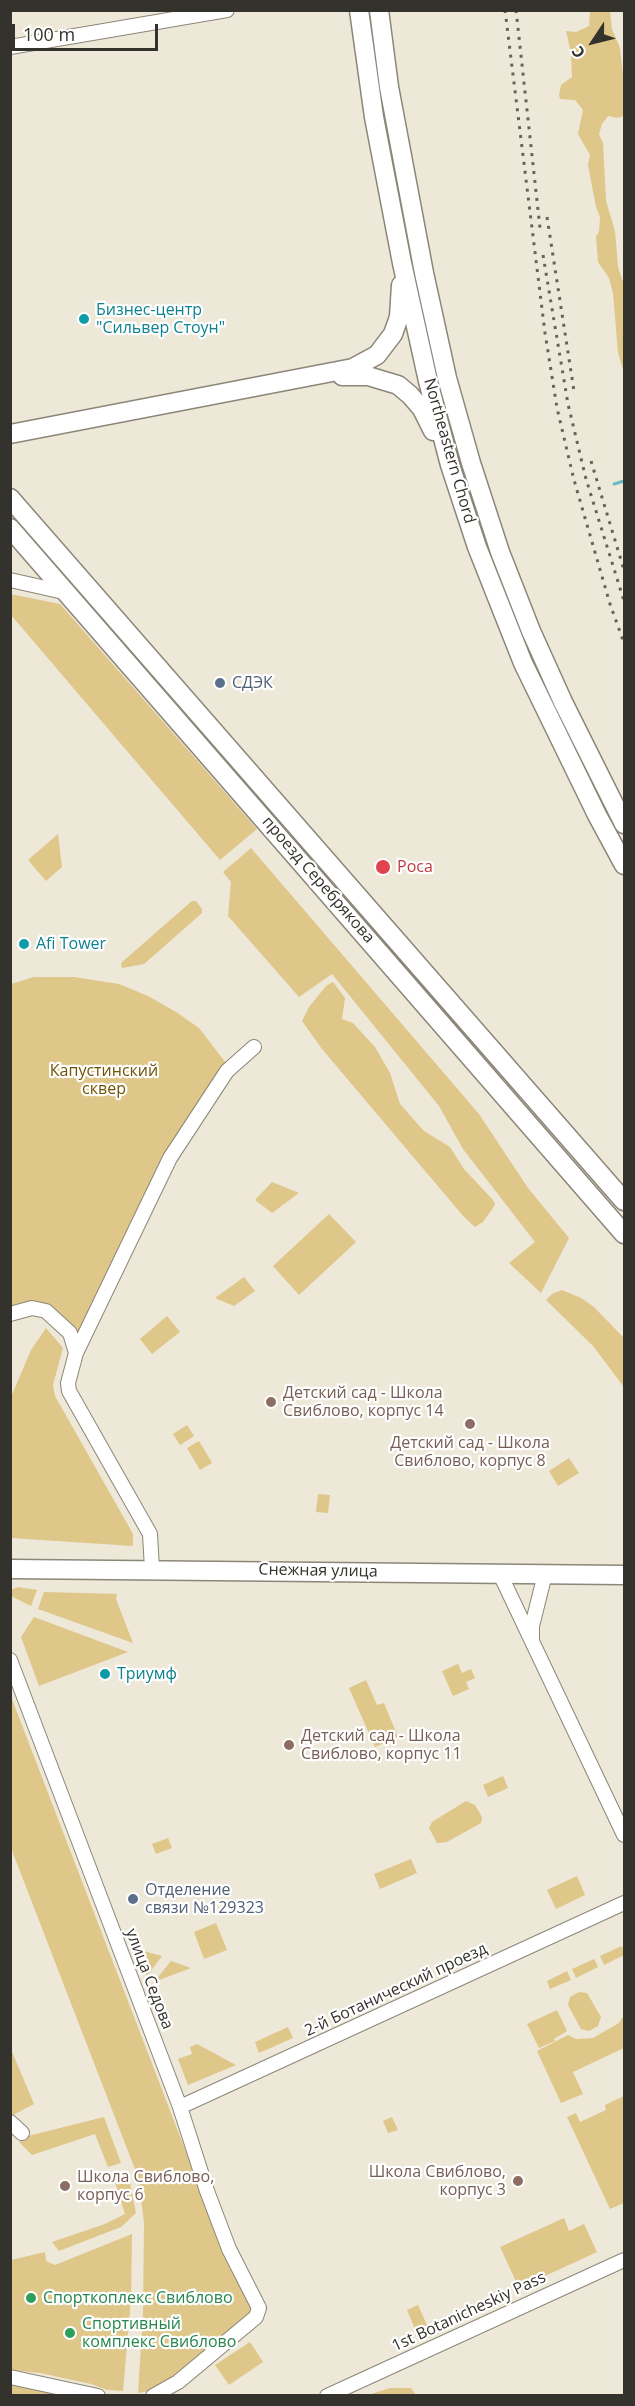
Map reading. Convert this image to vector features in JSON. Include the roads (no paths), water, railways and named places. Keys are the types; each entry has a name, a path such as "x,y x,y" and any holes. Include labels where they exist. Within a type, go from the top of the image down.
{"main road":[{"name":"Northeastern Chord","path":"359,10 374,117 402,263 428,381 450,465 477,547 523,663 624,865"},
{"name":"Northeastern Chord","path":"379,10 389,87 447,378 471,463 513,585 563,702 624,824"},
{"path":"10,434 317,376 365,363 386,345 393,334 399,317 402,263"},
{"path":"317,376 368,376 398,385 422,409 450,465"},
{"name":"проезд Серебрякова","path":"10,498 624,1201"},
{"name":"проезд Серебрякова","path":"10,528 624,1234"},
{"path":"513,585 624,797"},
{"name":"Снежная улица","path":"10,1569 624,1575"}],"street":[{"path":"10,47 227,10"},
{"path":"10,580 68,593"},
{"path":"152,1569 150,1534 69,1391 68,1383 76,1353 170,1158 227,1071 254,1047"},
{"path":"10,1314 32,1308 46,1311 70,1334 76,1353"},
{"path":"500,1574 624,1835"},
{"path":"532,1641 532,1626 545,1574"},
{"name":"улица Седова","path":"10,1660 180,2108 229,2249 260,2308 256,2317 178,2382 153,2396"},
{"name":"2-й Ботанический проезд","path":"180,2108 624,1903"},
{"path":"10,2122 22,2133"},
{"name":"1st Botanicheskiy Pass","path":"327,2396 624,2260"},
{"path":"10,2376 98,2396"}],"waterway":[{"path":"614,484 624,481"}],"railway":[{"path":"505,10 545,333 557,408 574,480 610,604 624,643"},
{"path":"516,10 540,228"},
{"path":"547,217 574,391"},
{"path":"543,255 568,404 586,479 624,601"},
{"path":"591,461 624,570"}],"place":[{"name":"Бизнес-центр \"Сильвер Стоун\"","path":"84,319"},
{"name":"СДЭК","path":"220,683"},
{"name":"Роса","path":"383,867"},
{"name":"Afi Tower","path":"24,944"},
{"name":"Детский сад - Школа Свиблово, корпус 14","path":"271,1402"},
{"name":"Детский сад - Школа Свиблово, корпус 8","path":"470,1424"},
{"name":"Триумф","path":"105,1674"},
{"name":"Детский сад - Школа Свиблово, корпус 11","path":"289,1745"},
{"name":"Отделение связи №129323","path":"133,1899"},
{"name":"Школа Свиблово, корпус 3","path":"518,2181"},
{"name":"Школа Свиблово, корпус 6","path":"65,2186"},
{"name":"Спорткоплекс Свиблово","path":"31,2298"},
{"name":"Спортивный комплекс Свиблово","path":"70,2333"}],"park label":[{"name":"Капустинский сквер","path":"104,1080"}]}
